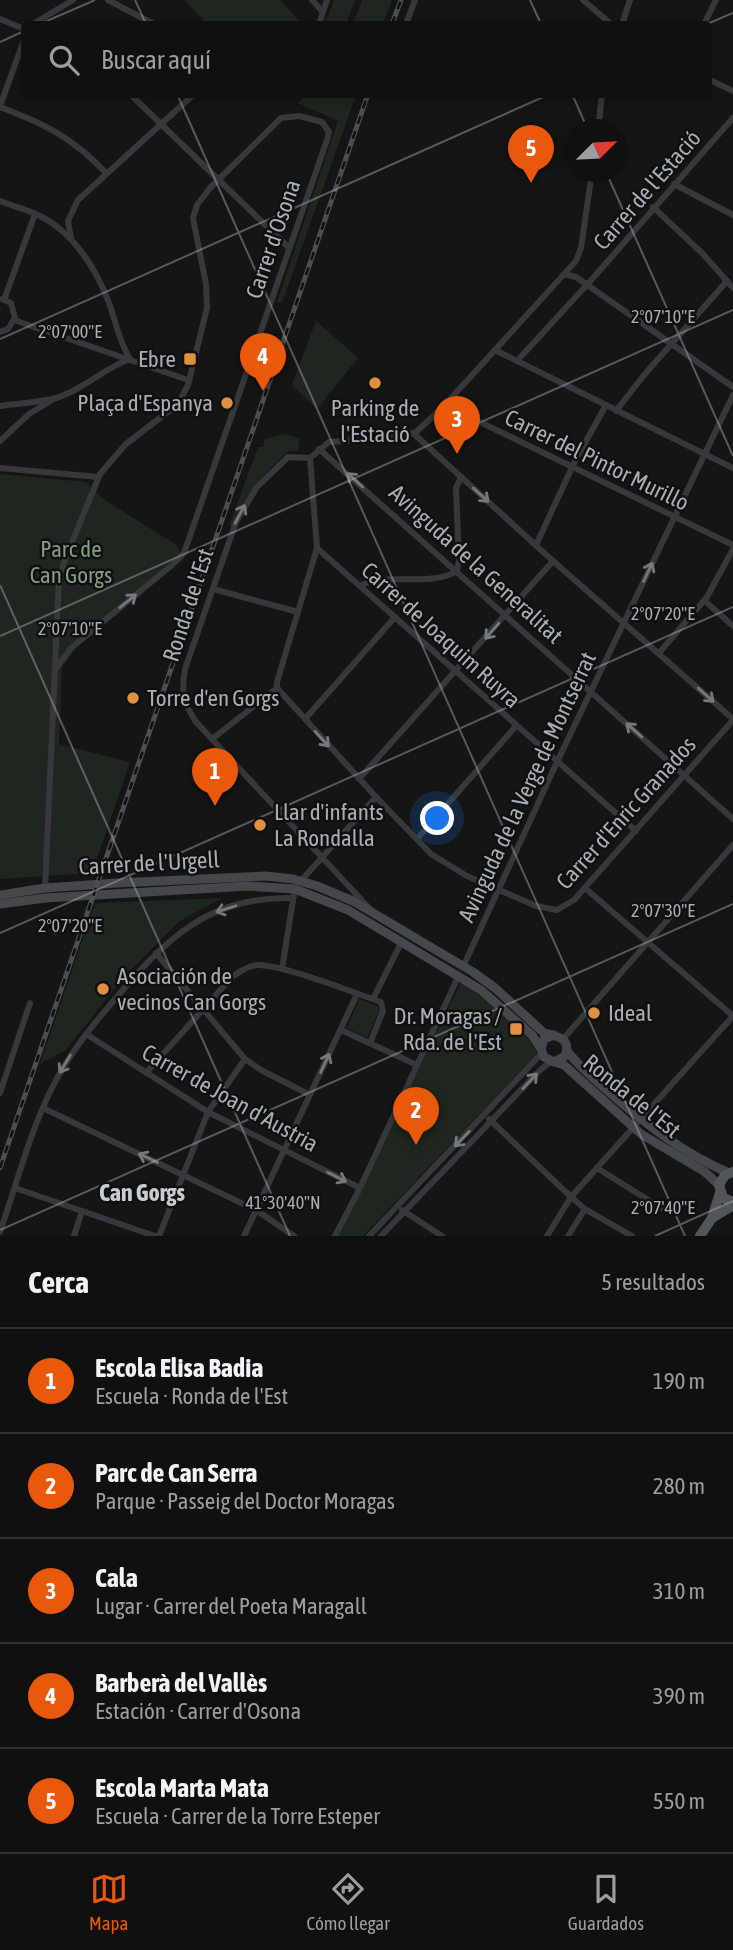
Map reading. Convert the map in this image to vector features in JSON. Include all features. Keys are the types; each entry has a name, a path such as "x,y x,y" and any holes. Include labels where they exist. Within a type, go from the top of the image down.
{"main road":[{"path":"704,1234 712,1218 722,1179 732,1172"},
{"path":"712,1218 733,1204 723,1198 720,1189"}],"street":[{"path":"38,21 73,0"},
{"path":"108,0 148,21"},
{"path":"312,0 323,12"},
{"path":"320,21 327,0"},
{"path":"407,21 415,0"},
{"path":"583,0 608,21"},
{"path":"623,21 631,0"},
{"path":"706,21 716,0"},
{"path":"0,19 21,28"},
{"path":"21,48 0,106 53,128 72,141 106,173"},
{"path":"712,80 733,90"},
{"path":"134,98 289,248"},
{"path":"71,240 68,221 78,200 189,98"},
{"path":"599,119 602,98"},
{"name":"Carrer d'Osona","path":"55,670 65,653 184,553 329,132 322,122 299,116 281,118 219,180"},
{"name":"Carrer de l'Estació","path":"517,361 733,118"},
{"path":"45,893 59,579 98,477 126,444 178,404 188,380 207,308 206,284 193,218 197,205 219,180"},
{"path":"497,890 443,862 417,839 304,719 277,688 277,682 317,548 310,458 329,442 402,437 413,433 445,405 576,261 582,248 591,182"},
{"path":"674,184 733,215"},
{"path":"0,201 54,224 71,240 100,282 130,359"},
{"path":"653,207 703,254 733,288"},
{"path":"0,332 8,329 14,320 14,308 2,299 35,214"},
{"path":"564,274 576,277 733,387"},
{"path":"617,411 635,385 727,281"},
{"path":"14,320 188,380"},
{"path":"495,350 733,468"},
{"path":"0,441 29,414 130,359"},
{"name":"Avinguda de la Verge de Montserrat","path":"335,1236 733,395"},
{"path":"0,406 56,397"},
{"name":"Carrer del Pintor Murillo","path":"445,405 675,516 733,547"},
{"path":"536,545 606,405"},
{"path":"413,433 733,720"},
{"name":"Avinguda de la Generalitat","path":"319,449 733,819"},
{"name":"Ronda de l'Est","path":"310,458 288,457 257,487 236,522 185,669 182,689 186,706 196,722 376,915"},
{"path":"0,468 98,477"},
{"path":"360,586 372,582 443,577 457,571 459,561 456,488 461,477"},
{"path":"659,653 705,601 733,547"},
{"name":"Carrer de Joaquim Ruyra","path":"317,548 636,831"},
{"path":"359,779 553,561"},
{"path":"214,589 298,612"},
{"path":"705,601 733,626"},
{"path":"304,719 395,617"},
{"path":"56,633 64,648 75,644"},
{"path":"212,739 277,688"},
{"name":"Carrer d'Enric Granados","path":"497,890 536,906 557,909 574,900 733,720"},
{"path":"417,839 516,726"},
{"path":"282,969 296,889 376,797"},
{"path":"369,1236 485,1115 541,1051 544,1039 559,1037 649,942 733,845"},
{"name":"Carrer de l'Urgell","path":"0,895 266,876 296,889"},
{"path":"547,1236 571,1198 733,1016 585,888"},
{"path":"0,1232 43,1108 68,1058 86,1034 156,953 180,931 214,912 296,889"},
{"name":"Ronda de l'Est","path":"296,889 329,890 376,915 461,971 532,1035 541,1051"},
{"name":"Ronda de l'Est","path":"296,889 348,910 402,942 495,988 544,1033 559,1037"},
{"name":"Carrer de l'Urgell","path":"0,904 45,893"},
{"path":"373,999 402,942"},
{"path":"156,953 205,1008 245,1059 310,1095"},
{"path":"146,1073 239,971 257,965 282,969 381,1002 383,1011 370,1043"},
{"path":"244,1236 357,994"},
{"path":"0,1093 30,1003"},
{"path":"341,1030 417,1065"},
{"name":"Carrer de Joan d'Austria","path":"86,1034 208,1112 360,1188"},
{"path":"381,1236 543,1067 562,1059 567,1051 559,1037"},
{"path":"541,1051 554,1061"},
{"name":"Ronda de l'Est","path":"567,1051 641,1119 706,1162 732,1172"},
{"path":"15,1188 140,1234 157,1236 208,1112 245,1059"},
{"name":"Ronda de l'Est","path":"554,1061 564,1065 650,1140 705,1172 720,1189"},
{"path":"43,1108 256,1210 294,1236"},
{"path":"485,1115 571,1198 632,1236"},
{"path":"597,1168 661,1208"},
{"path":"398,1206 442,1236"},
{"path":"568,1236 585,1209"},
{"path":"74,1236 82,1211"}],"green space":[{"path":"184,0 280,0 300,21 204,21"},
{"path":"334,0 355,0 347,21 326,21"},
{"path":"362,0 392,0 384,21 354,21"},
{"path":"303,98 355,98 282,303 277,302 338,121 298,103"},
{"path":"316,321 358,358 317,409 292,385"},
{"path":"283,434 300,438 298,451 289,451 262,477 232,527 229,526 258,447 263,447 265,439"},
{"name":"Parc de Can Gorgs","path":"0,474 86,482 103,499 175,544 185,558 76,648 62,667 59,744 130,762 92,873 0,879"},
{"path":"223,898 178,922 123,978 66,1050 40,1064 95,903"},
{"path":"461,982 514,1023 537,1054 363,1236 337,1236"},
{"path":"359,999 378,1006 379,1011 367,1038 347,1028"}],"railway":[{"path":"393,21 401,0"},
{"path":"0,1168 367,98"}],"place":[{"name":"Escola Marta Mata","path":"531,183"},
{"name":"Ebre","path":"190,359"},
{"name":"Parking de l'Estació","path":"375,383"},
{"name":"Barberà del Vallès","path":"263,391"},
{"name":"Plaça d'Espanya","path":"227,403"},
{"name":"Cala","path":"457,454"},
{"name":"Torre d'en Gorgs","path":"133,698"},
{"name":"Escola Elisa Badia","path":"215,806"},
{"name":"Llar d'infants La Rondalla","path":"260,825"},
{"name":"Asociación de vecinos Can Gorgs","path":"103,989"},
{"name":"Ideal","path":"594,1013"},
{"name":"Dr. Moragas / Rda. de l'Est","path":"516,1029"},
{"name":"Parc de Can Serra","path":"416,1145"}],"district":[{"name":"Can Gorgs","path":"142,1192"}]}
